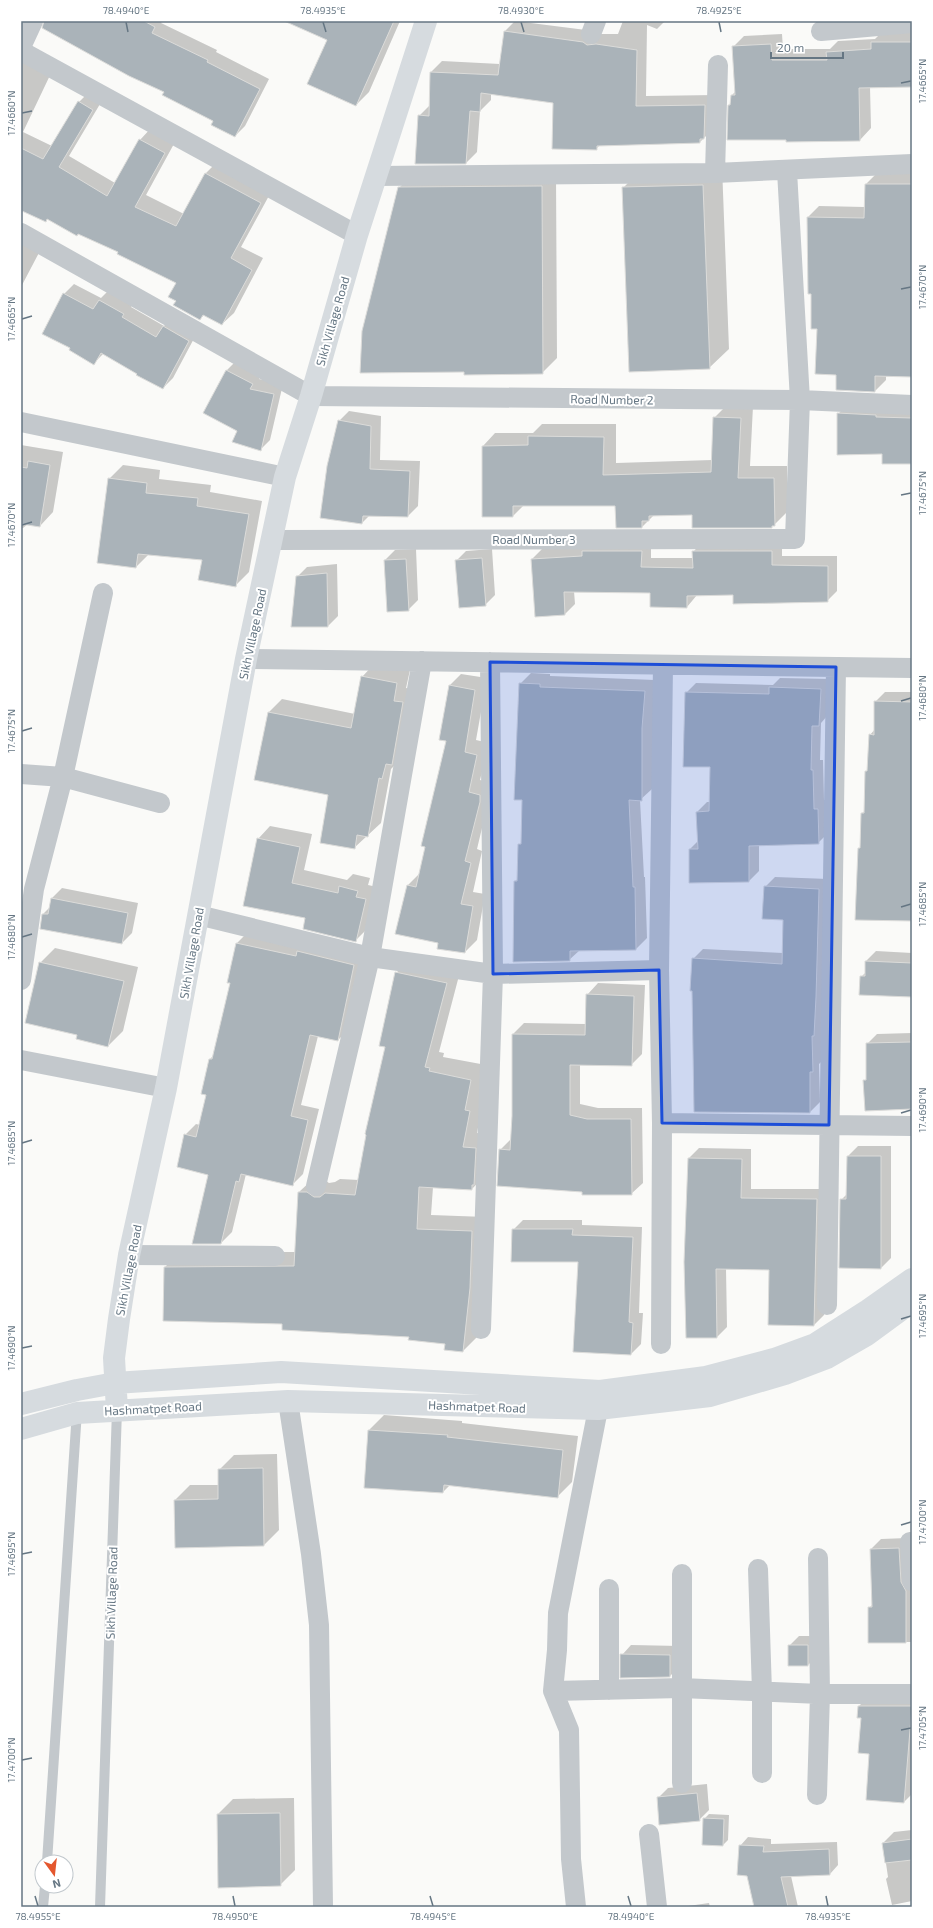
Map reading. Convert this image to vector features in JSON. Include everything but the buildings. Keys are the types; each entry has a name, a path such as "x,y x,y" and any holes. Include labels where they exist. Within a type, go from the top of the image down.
{"main road":[{"name":"Sikh Village Road","path":"117,1410 114,1358 118,1319 129,1255 166,1088 246,659 273,540 285,478 311,396 357,235 426,21"},
{"path":"21,1404 77,1390 115,1383 281,1372 600,1391 708,1386 815,1344 868,1310 912,1279"},
{"name":"Hashmatpet Road","path":"21,1429 77,1413 288,1401 598,1409 708,1386 785,1374 827,1358 866,1335 912,1302"}],"street":[{"path":"21,47 33,21"},
{"path":"820,31 912,23"},
{"path":"21,52 357,235"},
{"path":"715,173 718,65"},
{"path":"377,176 715,173 787,171 912,164"},
{"path":"787,171 800,400"},
{"path":"21,233 311,396"},
{"name":"Road Number 2","path":"311,396 800,400 912,404"},
{"name":"Road Number 3","path":"273,540 794,539 800,400"},
{"path":"21,422 285,478"},
{"path":"21,980 28,888 63,777 103,593"},
{"path":"246,659 912,668"},
{"path":"316,1186 370,957 422,661"},
{"path":"481,1329 493,974 490,662"},
{"path":"661,1344 662,1123 659,970 663,664"},
{"path":"828,1305 829,1125 836,667"},
{"path":"21,774 63,777 160,803"},
{"path":"198,915 370,957 493,974 659,970"},
{"path":"21,1060 166,1088"},
{"path":"662,1123 912,1126"},
{"path":"129,1255 275,1256"},
{"path":"288,1401 311,1554 319,1625 323,1907"},
{"path":"576,1907 571,1859 569,1730 553,1691 557,1650 558,1613 598,1409"},
{"path":"910,1542 912,1581"},
{"path":"817,1795 820,1694 818,1558"},
{"path":"758,1570 762,1692 762,1773"},
{"path":"682,1574 682,1783"},
{"path":"609,1588 609,1690"},
{"path":"553,1691 681,1688 820,1694 912,1694"},
{"path":"649,1834 657,1907"}],"lane":[{"path":"47,1854 77,1413 77,1390"},
{"name":"Sikh Village Road","path":"100,1907 117,1410"},
{"path":"44,1907 45,1894"}],"highlighted area":[{"path":"490,662 836,667 829,1125 662,1123 659,970 493,974"}]}
